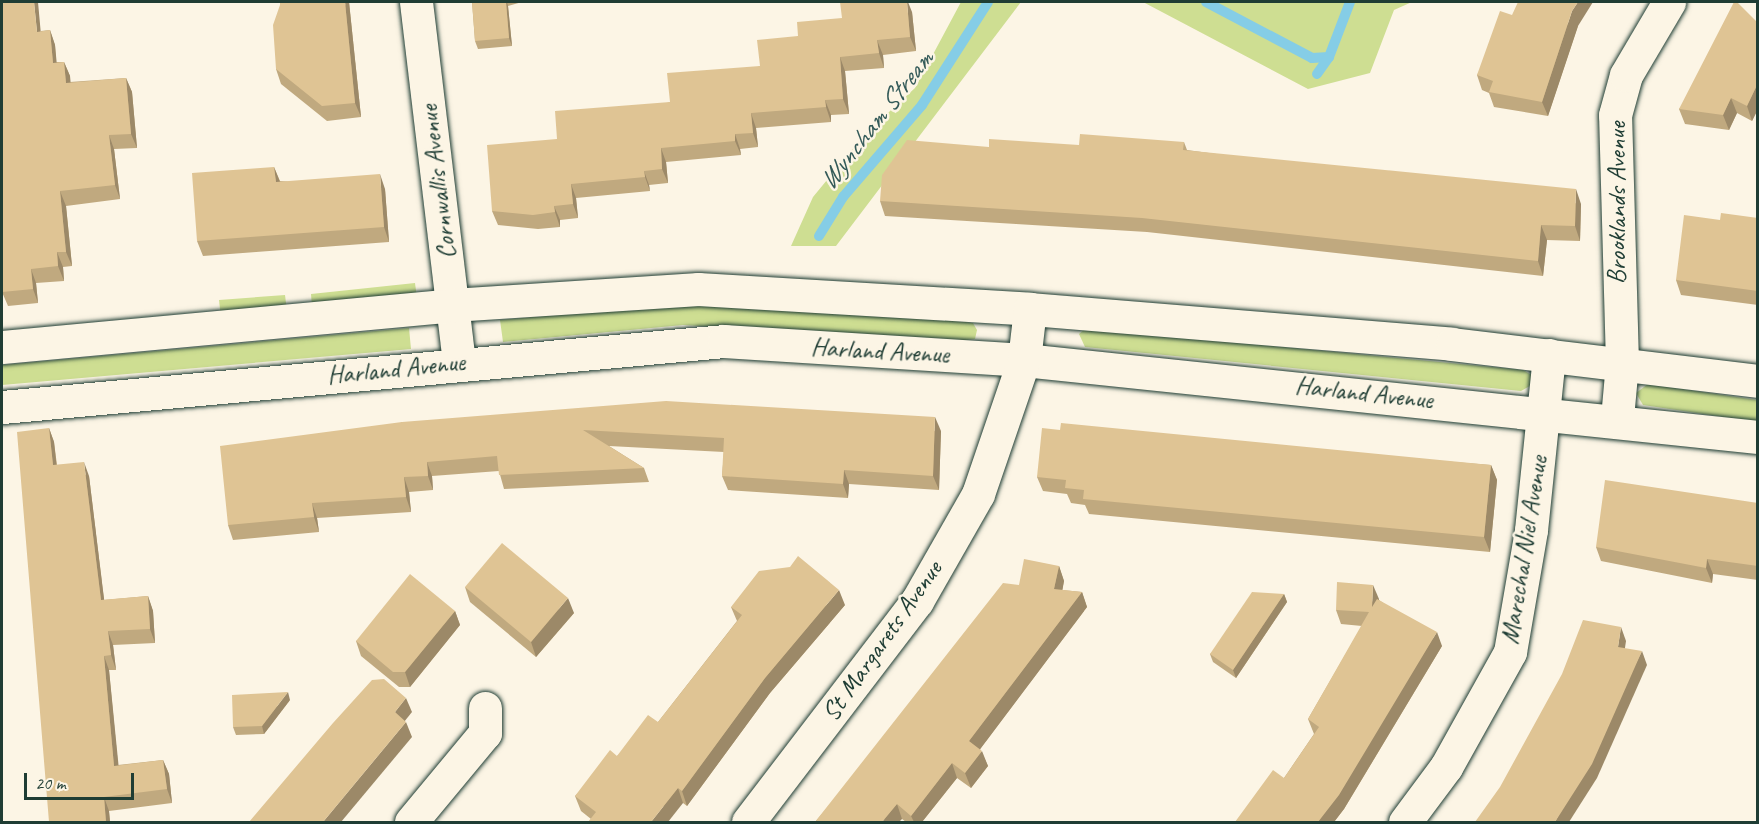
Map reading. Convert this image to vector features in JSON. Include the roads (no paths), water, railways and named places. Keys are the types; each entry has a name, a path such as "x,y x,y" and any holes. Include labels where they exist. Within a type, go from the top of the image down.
{"street":[{"name":"Cornwallis Avenue","path":"416,2 459,362"},
{"name":"Brooklands Avenue","path":"1617,418 1622,363 1615,115 1626,75 1669,2"},
{"name":"Harland Avenue","path":"2,347 452,305 698,288 1030,309 1622,363 1758,381"},
{"name":"St Margarets Avenue","path":"748,822 917,601 978,494 1024,360 1030,309"},
{"name":"Harland Avenue","path":"2,407 694,341 1024,360 1543,410 1758,436"},
{"name":"Marechal Niel Avenue","path":"1405,822 1446,767 1510,652 1531,530 1549,356"},
{"path":"411,822 485,733 485,708"}],"waterway":[{"name":"Wyncham Stream","path":"819,236 843,197 922,105 988,2"},
{"name":"Wyncham Stream","path":"1206,2 1312,58 1329,57 1350,2"},
{"path":"1317,74 1329,57"}]}
